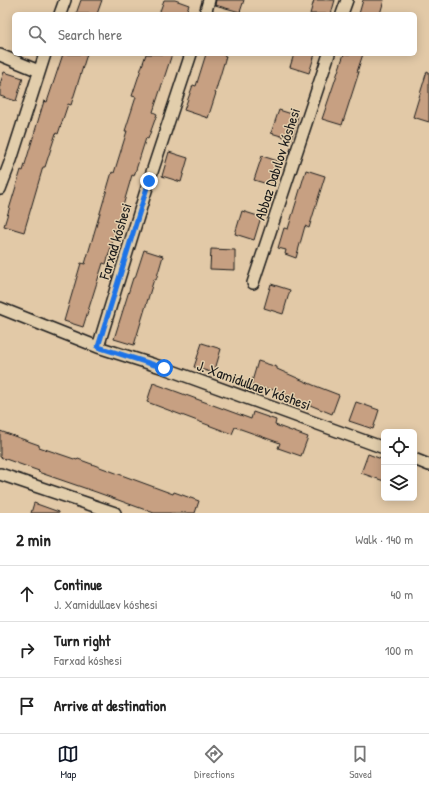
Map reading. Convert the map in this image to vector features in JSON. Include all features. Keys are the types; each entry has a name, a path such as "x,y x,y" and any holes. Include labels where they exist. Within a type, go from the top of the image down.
{"street":[{"path":"61,12 65,0"},
{"path":"206,12 209,0"},
{"path":"343,12 347,0"},
{"path":"0,55 39,71"},
{"path":"0,189 11,160 44,56"},
{"name":"Farxad kóshesi","path":"98,347 149,181 190,56"},
{"name":"Abbaz Dabılov kóshesi","path":"252,283 328,56"},
{"name":"J. Xamidullaev kóshesi","path":"0,308 98,347 164,368 381,447"},
{"path":"417,460 429,465"},
{"path":"0,474 115,513"}],"building":[{"path":"81,0 102,0 98,12 77,12"},
{"path":"164,0 175,0 189,5 186,12 160,12"},
{"path":"216,0 244,0 240,12 215,5"},
{"path":"314,0 335,0 332,12 311,12"},
{"path":"363,0 384,0 381,12 360,12"},
{"path":"62,56 86,56 71,105 68,104 58,134 56,133 45,167 43,167 24,232 4,226 21,170 23,171 44,101 47,102"},
{"path":"145,56 171,56 153,112 157,114 148,139 146,138 134,176 132,175 106,264 103,263 83,327 64,321 81,263 85,264 112,172 114,173 127,131 125,131 136,97 132,96"},
{"path":"205,56 226,56 208,118 184,110 193,85 196,86"},
{"path":"293,56 314,56 309,73 290,67"},
{"path":"343,56 362,56 357,72 359,72 342,125 322,119"},
{"path":"427,71 429,72 429,122 413,117"},
{"path":"4,72 23,78 16,101 0,96 0,84"},
{"path":"279,110 298,116 291,139 271,133"},
{"path":"169,152 188,158 181,182 162,176"},
{"path":"262,156 281,162 274,186 254,180"},
{"path":"306,170 325,176 309,228 305,226 296,258 285,254 286,250 278,248 284,228 288,229"},
{"path":"242,211 261,217 254,240 235,234"},
{"path":"211,249 235,250 235,270 210,269"},
{"path":"144,250 163,256 156,280 154,279 134,345 114,339 133,278 135,278"},
{"path":"271,284 290,290 283,314 264,308"},
{"path":"202,343 221,349 214,373 194,367"},
{"path":"258,361 277,367 277,369 339,395 332,414 271,389 251,385"},
{"path":"153,383 251,419 253,412 276,420 275,425 308,437 301,456 278,448 280,443 235,427 232,434 147,402"},
{"path":"356,402 379,410 373,429 349,421"},
{"path":"0,431 39,445 39,447 77,460 78,459 173,494 174,492 199,501 195,513 154,513 0,457"},
{"path":"368,454 381,459 381,480 361,473"},
{"path":"34,503 59,512 59,513 31,513"}],"route":[{"path":"149,181 98,347 164,368"}]}
